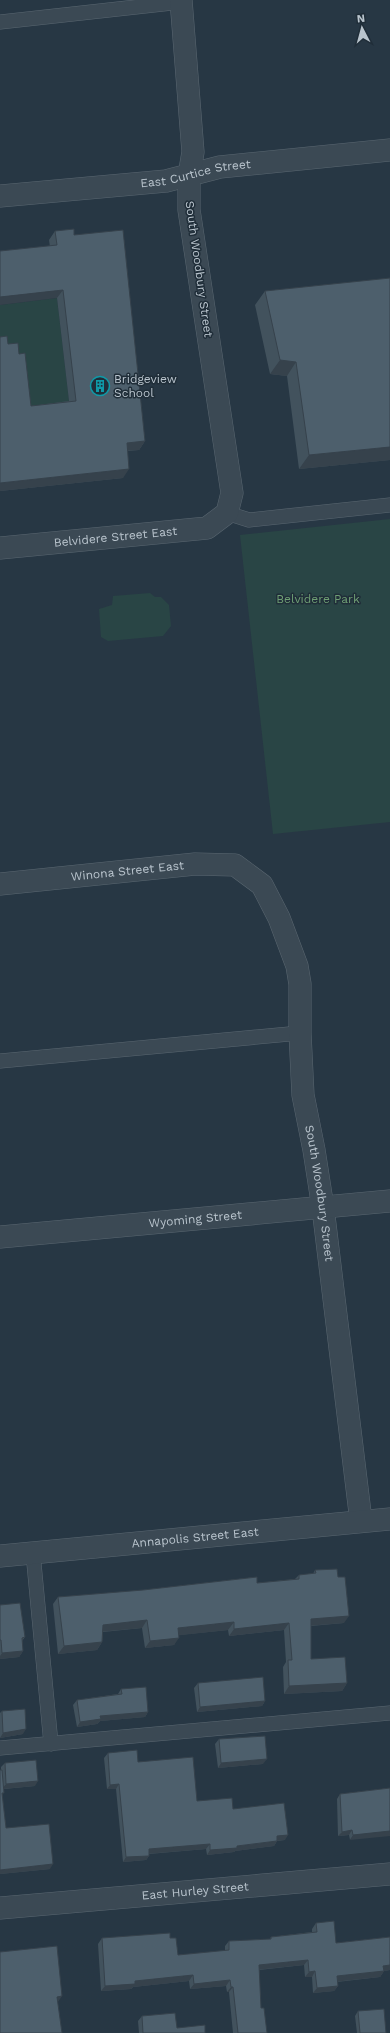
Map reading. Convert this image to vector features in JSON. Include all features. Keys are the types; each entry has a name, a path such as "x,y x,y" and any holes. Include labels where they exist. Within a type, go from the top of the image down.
{"street":[{"name":"South Woodbury Street","path":"181,1 193,152 189,176 189,210 232,493 227,513"},
{"name":"East Curtice Street","path":"0,196 166,181 220,167 390,150"},
{"name":"Belvidere Street East","path":"0,548 207,528 227,513"},
{"name":"Winona Street East","path":"0,884 195,864 235,865 251,877"},
{"name":"South Woodbury Street","path":"251,877 262,886 279,918 297,966 300,984 302,1095 314,1150 323,1208 361,1521"},
{"name":"Wyoming Street","path":"0,1237 390,1201"},
{"name":"Annapolis Street East","path":"0,1556 390,1519"},
{"name":"East Hurley Street","path":"0,1908 390,1874"}],"lane":[{"path":"0,22 181,1"},
{"path":"227,513 249,520 390,505"},
{"path":"0,1061 300,1033"},
{"path":"33,1553 51,1744"},
{"path":"0,1748 390,1713"}],"green space":[{"path":"57,298 70,409 25,415 0,345 0,305"},
{"name":"Belvidere Park","path":"390,519 390,822 273,834 240,535"},
{"path":"150,593 155,597 161,597 169,605 171,626 163,636 108,641 101,637 99,609 112,605 113,596"}],"building":[{"name":"Bridgeview School","path":"74,229 74,235 123,230 145,441 127,443 129,469 0,483 0,337 7,336 8,344 18,343 19,354 25,353 31,406 76,401 63,290 0,297 0,251 57,245 55,231"},
{"path":"390,278 390,447 309,455 296,362 280,360 265,291"},
{"path":"337,1569 338,1577 345,1577 349,1616 311,1619 311,1659 345,1657 347,1683 289,1686 288,1660 292,1660 289,1623 234,1629 234,1622 178,1628 179,1638 150,1641 147,1620 103,1625 102,1642 64,1646 58,1597 143,1590 257,1577 257,1583 299,1579 299,1575 316,1573 315,1570"},
{"path":"20,1603 25,1637 22,1638 23,1651 2,1653 0,1640 0,1605"},
{"path":"263,1677 265,1701 200,1707 198,1683"},
{"path":"146,1687 148,1712 100,1716 101,1719 80,1722 77,1700 122,1694 121,1689"},
{"path":"25,1709 26,1729 3,1733 2,1711"},
{"path":"265,1736 267,1759 221,1763 219,1739"},
{"path":"137,1750 138,1762 193,1757 197,1801 232,1798 233,1809 284,1803 288,1835 277,1836 277,1841 237,1846 237,1848 210,1850 210,1844 149,1849 149,1856 126,1857 119,1784 110,1785 108,1753"},
{"path":"36,1760 38,1781 6,1784 5,1763"},
{"path":"0,1770 2,1770 4,1793 2,1793 6,1828 49,1824 53,1864 0,1870"},
{"path":"390,1788 390,1831 353,1835 352,1830 342,1832 340,1794"},
{"path":"334,1921 336,1943 390,1937 390,1965 383,1966 384,1971 337,1976 338,1986 317,1988 315,1971 309,1972 308,1960 259,1965 261,2008 264,2008 267,2033 238,2033 233,1987 231,1987 230,1980 194,1984 193,1975 135,1981 135,1984 105,1986 102,1938 170,1933 170,1938 176,1938 178,1955 229,1950 229,1941 271,1939 271,1937 317,1932 316,1923"},
{"path":"57,1946 62,1996 57,1997 62,2033 0,2033 0,1952"},
{"path":"384,2009 386,2033 360,2033 358,2011"},
{"path":"175,2013 177,2028 205,2025 205,2033 143,2033 142,2016"}],"place":[{"name":"Bridgeview School","path":"100,386"}]}
